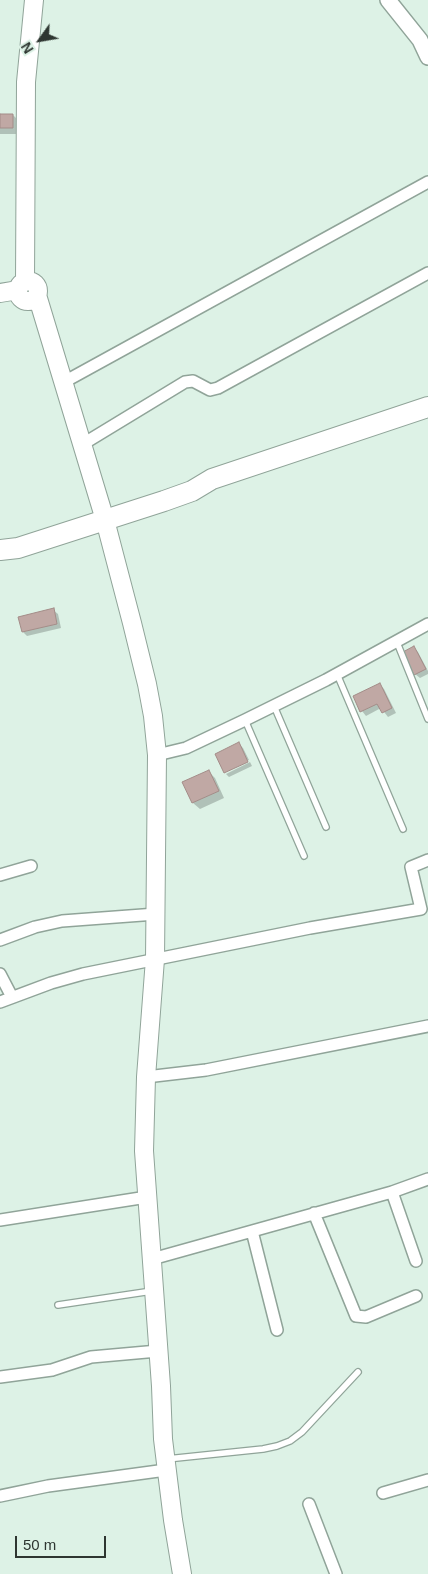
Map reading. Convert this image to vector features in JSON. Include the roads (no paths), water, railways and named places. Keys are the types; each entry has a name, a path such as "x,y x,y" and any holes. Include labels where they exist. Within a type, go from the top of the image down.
{"highway":[{"path":"0,548 18,548 103,513 192,491 212,479 364,430 428,407"}],"main road":[{"path":"34,0 26,82 27,289 64,382 103,513 147,684 157,755 155,959 144,1109 147,1197 166,1465 182,1574"},
{"path":"0,293 27,289"}],"street":[{"path":"393,1 420,40 428,57"},
{"path":"64,382 428,182"},
{"path":"83,444 185,382 193,381 210,390 218,388 428,273"},
{"path":"157,755 186,748 274,706 428,624"},
{"path":"0,1002 51,982 83,974 310,928 421,909 411,867 428,860"},
{"path":"0,875 31,866"},
{"path":"0,940 35,927 62,921 156,914"},
{"path":"0,974 12,997"},
{"path":"146,1077 206,1070 428,1026"},
{"path":"152,1259 392,1192 428,1179"},
{"path":"392,1192 416,1261"},
{"path":"0,1220 147,1197"},
{"path":"314,1213 356,1316 366,1317 416,1296"},
{"path":"252,1231 277,1330"},
{"path":"0,1377 52,1370 91,1357 158,1351"},
{"path":"0,1496 166,1465"},
{"path":"383,1493 428,1480"},
{"path":"309,1504 336,1574"}],"lane":[{"path":"396,640 428,720"},
{"path":"337,674 403,829"},
{"path":"274,706 326,827"},
{"path":"245,720 304,856"},
{"path":"58,1305 154,1290"},
{"path":"166,1465 263,1449 290,1441 302,1432 358,1372"}]}
